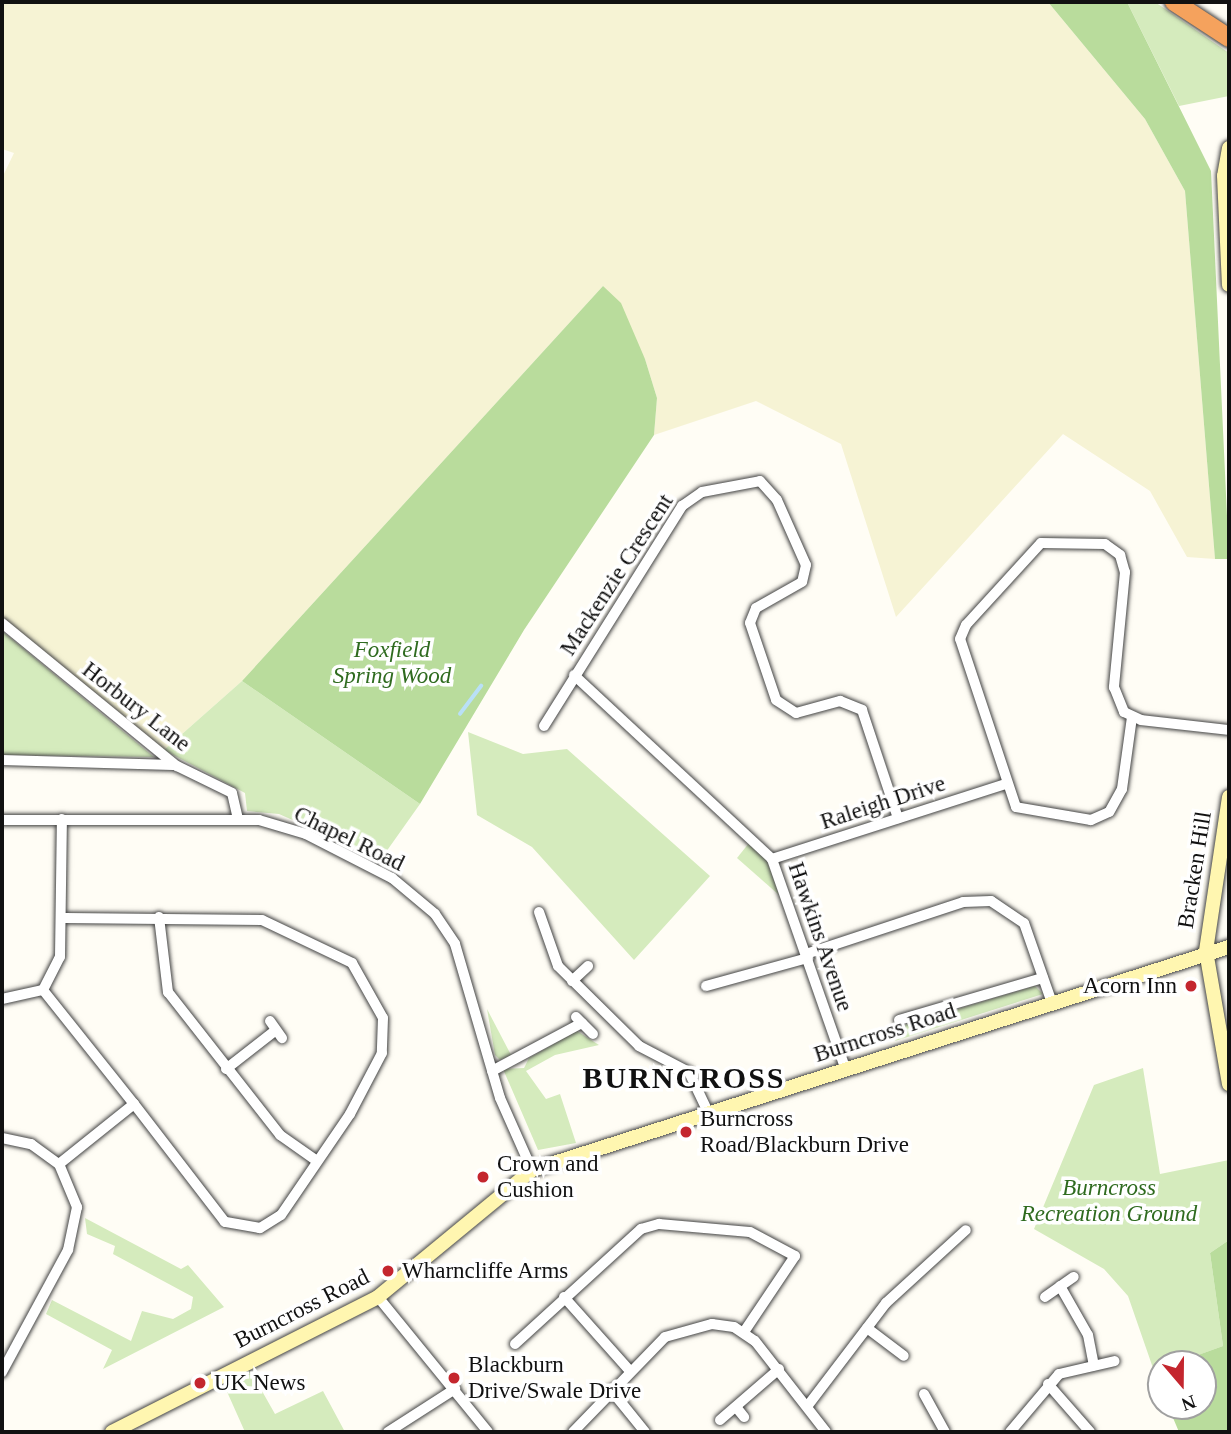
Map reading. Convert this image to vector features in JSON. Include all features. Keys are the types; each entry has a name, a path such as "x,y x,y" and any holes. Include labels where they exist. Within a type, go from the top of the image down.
{"highway":[{"path":"1174,2 1229,38"}],"main road":[{"path":"1229,148 1224,176 1229,285"},
{"name":"Bracken Hill","path":"1229,797 1206,951 1224,1031 1229,1084"},
{"name":"Burncross Road","path":"112,1432 377,1297 532,1170 1206,951 1229,947"}],"street":[{"name":"Mackenzie Crescent","path":"544,726 682,506 702,492 760,481 777,500 806,565 802,582 756,608 750,622 776,700 796,713 840,701 862,710 898,818"},
{"path":"1132,717 1119,799 1101,817 1028,813 1016,807 1006,784 960,639 966,625 1041,543 1105,544 1120,555 1125,572 1114,687 1119,706 1132,717 1229,730"},
{"name":"Horbury Lane","path":"2,623 177,766 232,793 238,819"},
{"name":"Mackenzie Crescent","path":"574,675 772,859"},
{"path":"2,760 177,766"},
{"name":"Raleigh Drive","path":"772,859 1006,784"},
{"name":"Chapel Road","path":"2,820 238,819 283,826 335,848 392,878 435,914 472,985 492,1071 532,1170"},
{"path":"43,990 60,957 65,918 62,820"},
{"name":"Hawkins Avenue","path":"772,859 845,1068"},
{"path":"706,986 807,956 978,899 1004,906 1024,923 1052,1003"},
{"path":"539,912 554,958 572,981 639,1046 689,1072 708,1112"},
{"path":"159,917 164,985 226,1069 280,1135 317,1161"},
{"path":"43,990 217,1214 236,1228 273,1222 317,1161 385,1045 383,1018 357,970 262,920 65,918"},
{"path":"572,981 588,966"},
{"path":"899,1020 1043,978"},
{"path":"2,999 43,990"},
{"path":"492,1071 579,1020 593,1034"},
{"path":"226,1069 276,1029"},
{"path":"58,1164 134,1104"},
{"path":"2,1138 30,1144 58,1164 74,1194 73,1237 5,1356 2,1373"},
{"path":"515,1344 564,1297 649,1226 750,1232 792,1252 795,1262 744,1332"},
{"path":"809,1404 867,1328 966,1230"},
{"path":"1045,1297 1074,1278"},
{"path":"1060,1286 1088,1335 1094,1364"},
{"path":"377,1297 488,1432"},
{"path":"564,1297 629,1370"},
{"path":"573,1432 629,1370 675,1331 712,1324 744,1332 809,1404 826,1432"},
{"path":"867,1328 904,1356"},
{"path":"1010,1432 1048,1384 1094,1364 1115,1361"},
{"path":"720,1420 779,1369"},
{"path":"1048,1384 1090,1432"},
{"path":"388,1432 455,1389"},
{"path":"611,1390 645,1432"},
{"path":"925,1394 945,1432"},
{"path":"736,1407 744,1417"}],"shaded area":[{"path":"2,2 1048,2 1145,119 1185,191 1215,559 1187,557 1150,491 1063,434 896,617 841,444 756,401 654,435 657,398 645,359 603,286 242,681 164,750 2,617 2,178 14,153 2,149"}],"green space":[{"path":"1048,2 1127,2 1211,171 1229,559 1215,559 1185,191 1145,119"},
{"path":"1127,2 1155,2 1229,53 1229,96 1179,106"},
{"name":"Foxfield Spring Wood","path":"603,286 621,303 645,359 657,398 654,435 524,630 420,804 242,681"},
{"path":"2,631 154,757 2,755"},
{"path":"242,681 420,804 381,859 279,814 247,811 245,793 164,750"},
{"path":"468,732 523,754 567,749 710,876 634,960 532,847 477,815"},
{"path":"749,843 767,860 779,895 737,858"},
{"path":"1035,986 1043,994 895,1041 891,1029"},
{"path":"487,1009 511,1055 500,1060 495,1055"},
{"path":"577,1031 599,1045 555,1055 526,1071 546,1099 560,1094 576,1143 538,1150 503,1069 524,1068 529,1058"},
{"name":"Burncross Recreation Ground","path":"1143,1068 1160,1174 1229,1160 1229,1240 1210,1253 1223,1346 1212,1350 1147,1351 1128,1296 1104,1269 1034,1229 1094,1085"},
{"path":"85,1218 181,1269 188,1265 224,1307 103,1369 112,1350 46,1314 52,1300 131,1341 142,1311 173,1319 191,1309 193,1297 113,1254 115,1246 87,1234"},
{"path":"1229,1240 1229,1432 1179,1432 1174,1420 1217,1420 1217,1350 1212,1350 1223,1346 1210,1253"},
{"path":"250,1370 275,1414 323,1391 345,1432 245,1432 224,1385"}],"waterway":[{"path":"460,714 481,686"}],"place":[{"name":"Acorn Inn","path":"1191,986"},
{"name":"Burncross Road/Blackburn Drive","path":"686,1132"},
{"name":"Crown and Cushion","path":"483,1177"},
{"name":"Wharncliffe Arms","path":"388,1271"},
{"name":"Blackburn Drive/Swale Drive","path":"454,1378"},
{"name":"UK News","path":"200,1383"}],"district":[{"name":"BURNCROSS","path":"684,1078"}]}
